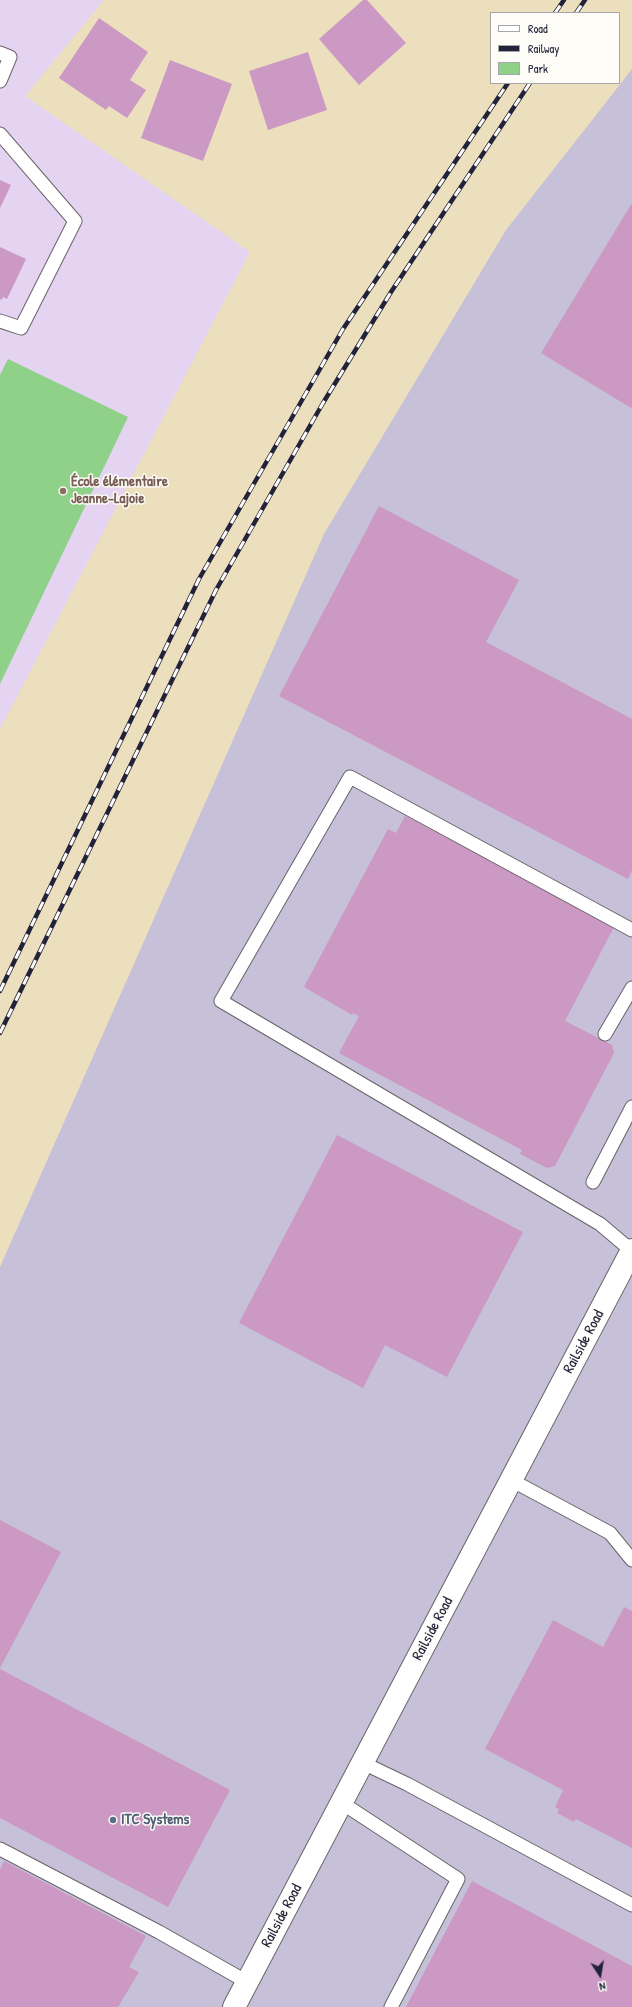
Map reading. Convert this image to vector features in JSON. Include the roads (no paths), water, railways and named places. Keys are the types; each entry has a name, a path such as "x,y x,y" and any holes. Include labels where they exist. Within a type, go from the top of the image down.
{"street":[{"name":"Railside Road","path":"234,2007 632,1251"}],"lane":[{"path":"0,53 10,57 0,81"},
{"path":"0,134 75,221 21,328 0,321"},
{"path":"632,930 350,777 221,1001 600,1224 632,1251"},
{"path":"605,1034 632,988"},
{"path":"593,1182 632,1107"},
{"path":"511,1480 610,1533 632,1560"},
{"path":"363,1763 407,1784 632,1905"},
{"path":"342,1803 458,1879 391,2007"},
{"path":"0,1849 159,1932 247,1982"}],"railway":[{"path":"556,12 564,0"},
{"path":"577,12 585,0"},
{"path":"0,991 199,579 343,329 507,84"},
{"path":"0,1033 216,590 323,403 391,292 529,84"}],"place":[{"name":"École élémentaire Jeanne-Lajoie","path":"63,491"},
{"name":"ITC Systems","path":"113,1820"}]}
